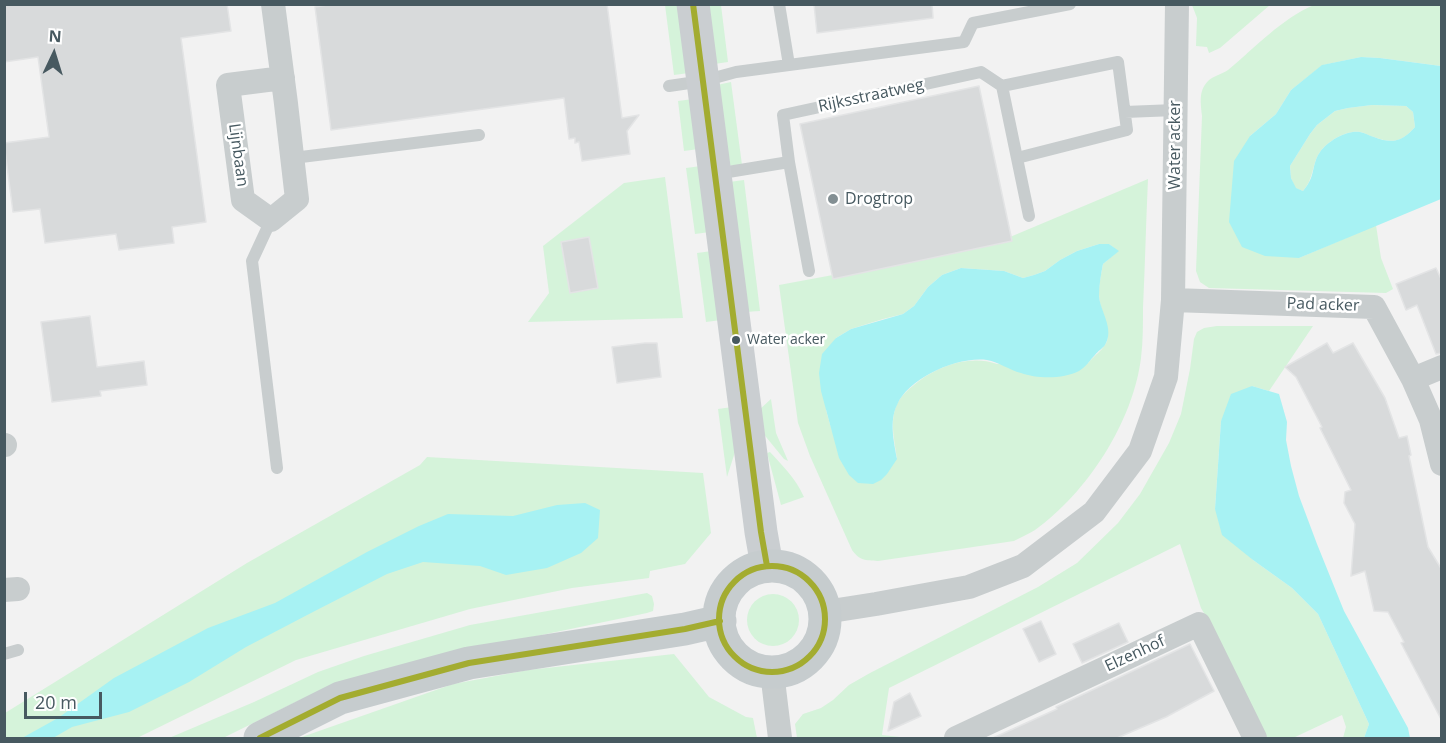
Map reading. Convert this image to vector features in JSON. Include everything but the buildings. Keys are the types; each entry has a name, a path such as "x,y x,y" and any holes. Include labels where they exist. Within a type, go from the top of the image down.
{"main road":[{"path":"693,4 767,566"},
{"path":"767,566 783,567 799,573 812,583 825,612 825,624 819,645 804,662 783,670 772,672 761,670 740,660 731,652 721,632 723,601 732,584 742,575 767,566"},
{"path":"260,738 340,698 469,663 685,629 720,621"}],"street":[{"path":"271,220 297,199 273,4"},
{"name":"Water acker","path":"825,612 969,587 1023,566 1094,512 1140,451 1166,378 1173,300 1177,4"},
{"name":"Lijnbaan","path":"271,220 243,200 228,85 283,78"},
{"name":"Pad acker","path":"1173,300 1374,307 1413,380 1431,420 1442,464"},
{"path":"1413,380 1442,367"},
{"name":"Elzenhof","path":"956,738 1199,624 1255,738"},
{"path":"772,672 780,738"}],"lane":[{"path":"779,4 789,66"},
{"path":"669,86 703,81 736,72 964,42 973,23 1026,9 1070,4"},
{"path":"1017,158 1127,130 1118,62 1002,86 1029,216"},
{"name":"Rijksstraatweg","path":"809,271 789,162 783,115 981,72 1002,86"},
{"path":"1125,112 1175,110"},
{"path":"293,158 479,135"},
{"path":"715,174 789,162"},
{"path":"271,220 252,261 277,468"},
{"path":"4,654 18,650"}],"green space":[{"path":"1192,4 1270,5 1220,48 1209,53 1207,47 1196,46 1197,18"},
{"path":"665,5 680,5 689,73 674,75"},
{"path":"706,5 721,5 728,62 714,64"},
{"path":"1314,5 1441,5 1441,66 1361,57 1323,65 1291,90 1276,114 1250,136 1299,258 1376,225 1381,258 1393,289 1386,293 1209,288 1200,282 1196,271 1203,89 1210,79 1228,70 1280,26"},
{"path":"731,82 742,165 727,166 717,85"},
{"path":"693,99 699,149 684,151 678,101"},
{"path":"1372,105 1406,106 1413,112 1415,127 1406,136 1392,141 1360,132 1338,137 1328,144 1316,158 1309,182 1303,191 1295,188 1290,166 1317,125 1335,111"},
{"path":"701,166 710,232 695,234 686,168"},
{"path":"665,177 683,318 528,322 549,293 543,246 624,183"},
{"path":"1148,179 1141,358 1136,382 1118,431 1089,476 1072,497 1035,530 1014,541 878,561 860,558 852,550 810,456 798,423 779,285 1010,237","holes":["1099,244 1109,244 1118,251 1103,264 1099,293 1108,336 1104,347 1088,363 997,364 987,361 966,361 937,370 909,389 897,404 893,417 897,459 832,431 826,410 836,338 851,329 903,314 914,306 928,287 942,275 961,268 1004,271 1023,278 1045,271 1077,251"]},
{"path":"744,180 760,311 745,312 729,182"},
{"path":"712,251 721,320 706,322 697,253"},
{"path":"1313,326 1269,391 1252,386 1221,421 1215,509 1253,560 1292,588 1318,614 1369,724 1364,738 1343,738 1346,727 1342,715 1293,738 1266,738 1201,608 1180,544 889,688 882,735 909,738 797,738 795,724 803,714 821,708 849,685 870,673 1038,587 1077,563 1118,523 1140,494 1169,443 1181,414 1197,332 1204,328"},
{"path":"771,399 776,433 788,461 762,432 759,410"},
{"path":"732,407 735,452 727,477 718,409"},
{"path":"770,452 793,479 804,497 781,505 767,453"},
{"path":"427,457 703,473 711,533 685,564 650,571 649,578 572,588 470,609 296,660 137,738 5,738 5,713 247,563 420,465"},
{"path":"647,593 652,596 654,604 653,611 647,613 422,660 300,700 223,738 169,738 318,672 364,656 470,625"},
{"path":"768,594 778,594 792,601 799,620 792,639 778,646 768,646 758,642 751,635 747,625 747,615 751,605 758,598"},
{"path":"674,654 709,697 746,717 753,718 757,738 299,738 453,684 528,670"}],"water":[{"path":"1361,57 1441,66 1441,199 1299,258 1265,256 1242,247 1229,222 1234,161 1250,136 1276,114 1291,90 1322,65","holes":["1372,105 1406,106 1413,112 1415,127 1406,136 1391,141 1362,132 1338,137 1320,152 1310,180 1303,191 1296,188 1291,178 1290,166 1317,125 1335,111"]},
{"path":"1099,244 1109,244 1119,251 1103,264 1100,280 1099,296 1108,326 1108,339 1084,368 1066,376 1042,377 1017,372 991,361 975,360 949,365 935,371 912,386 897,405 893,425 897,459 887,474 873,484 858,483 849,475 839,458 821,391 819,373 822,354 836,338 851,329 903,314 914,306 928,287 942,275 961,268 1004,271 1023,278 1045,271 1077,251"},
{"path":"1252,386 1279,394 1287,422 1286,440 1291,466 1299,496 1317,544 1344,611 1408,728 1410,738 1364,738 1369,724 1318,614 1292,588 1222,535 1215,509 1221,421 1231,394"},
{"path":"585,503 600,510 598,538 581,553 547,568 506,575 480,566 423,562 387,574 246,647 189,682 129,712 72,727 53,738 22,738 58,718 114,678 208,628 275,603 419,526 448,514 513,516 557,505"}],"transit line":[{"path":"693,4 767,566"},
{"path":"772,566 792,570 809,582 821,599 825,619 821,639 809,656 792,668 772,672 752,668 735,656 723,639 719,619 723,599 735,582 752,570 772,566"},
{"path":"260,738 340,698 469,663 685,629 720,621"}],"place":[{"name":"Drogtrop","path":"833,199"},
{"name":"Water acker","path":"736,340"}]}
